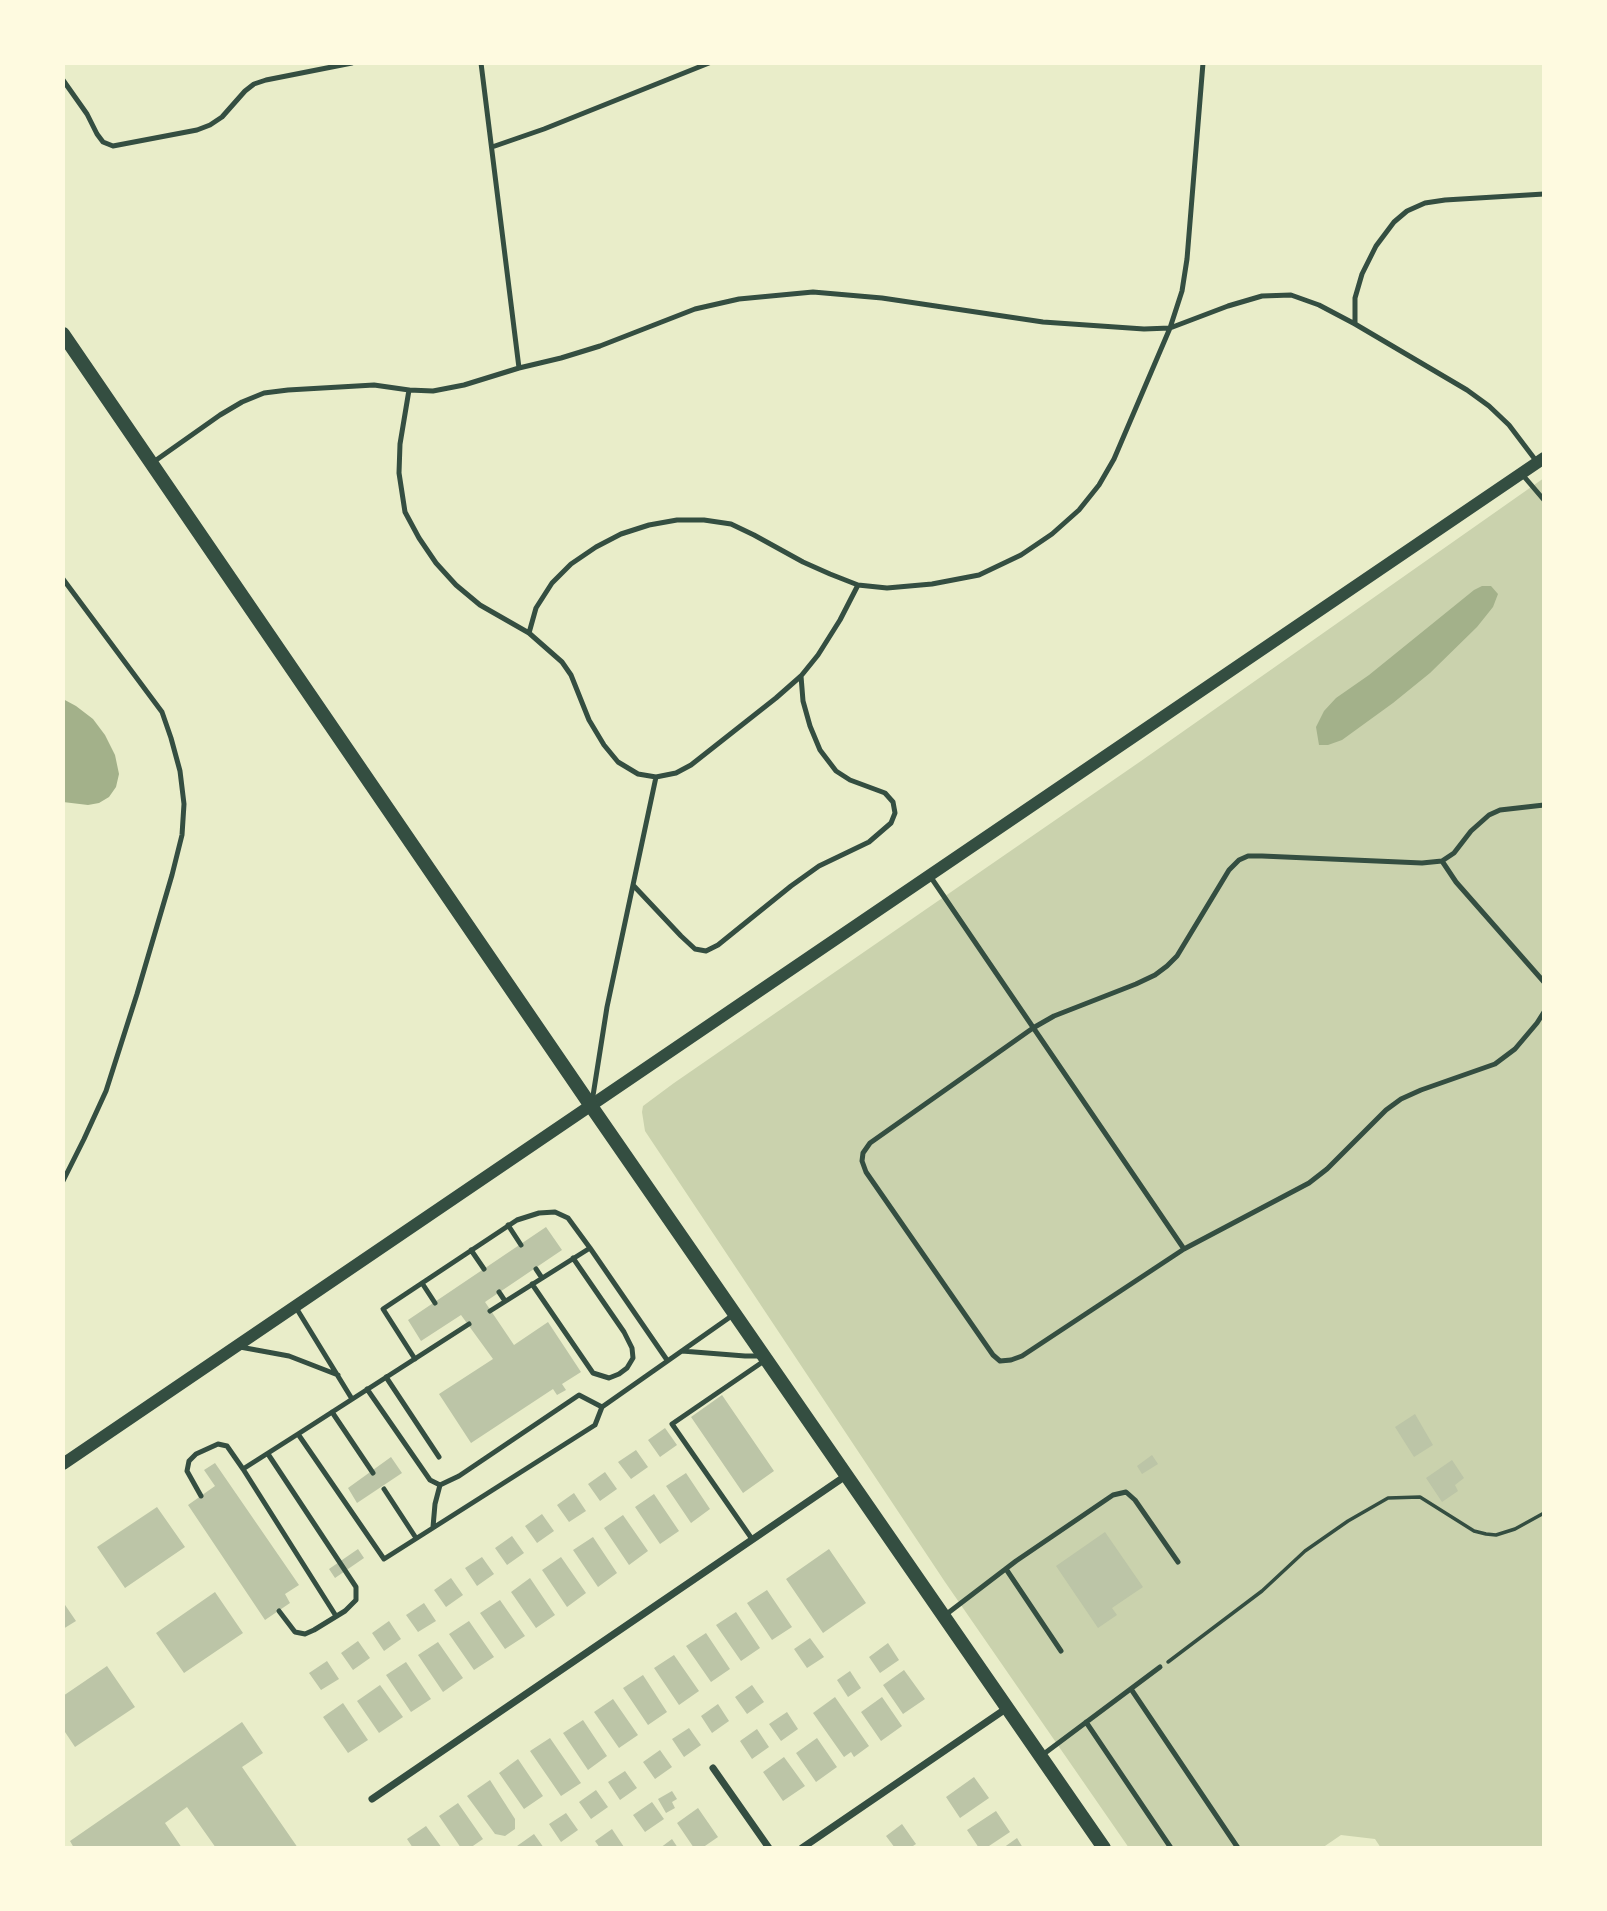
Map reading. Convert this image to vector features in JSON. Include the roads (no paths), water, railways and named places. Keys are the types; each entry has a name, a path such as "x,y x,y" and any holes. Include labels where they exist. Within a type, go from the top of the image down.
{"main road":[{"path":"63,334 1104,1848"}],"street":[{"path":"63,1464 1541,460"},
{"path":"372,1799 846,1475"},
{"path":"802,1848 1007,1708"},
{"path":"713,1768 769,1848"}],"lane":[{"path":"63,80 87,114 96,134 103,142 113,146 204,128 222,117 254,84 352,63"},
{"path":"481,63 519,368"},
{"path":"492,147 709,63"},
{"path":"529,633 536,608 552,583 571,564 621,534 649,525 677,520 731,524 803,562 858,585 887,587 932,584 979,575 1021,555 1052,534 1079,510 1114,459 1170,328 1182,291 1203,63"},
{"path":"1355,324 1356,298 1362,274 1376,246 1394,222 1407,211 1425,203 1445,200 1544,194"},
{"path":"152,463 220,415 264,393 374,385 433,391 464,385 600,346 695,309 739,299 813,292 882,298 1042,323 1144,329 1170,328 1262,296 1291,295 1319,305 1355,324 1467,390 1489,406 1541,460"},
{"path":"409,390 398,473 405,512 425,547 456,585 480,605 529,633 562,662 571,675 589,720 604,745 618,762 638,774 656,777 676,773 691,765 801,676 840,620 858,585"},
{"path":"1521,473 1544,500"},
{"path":"63,579 162,712 180,771 184,804 181,835 172,875 137,995 106,1091 63,1181"},
{"path":"633,885 695,949 706,951 718,945 819,866 869,842 891,822 895,813 893,802 885,793 850,780 836,771 820,750 803,701 801,676"},
{"path":"591,1105 607,1007 656,777"},
{"path":"1544,805 1500,810 1489,815 1471,831 1454,853 1441,861 1422,863 1262,856 1248,856 1239,860 1228,870 1177,956 1167,966 1136,984 1054,1016 1033,1028 870,1143 863,1153 862,1161 866,1172 993,1355 1000,1361 1011,1360 1022,1356 1184,1249 1309,1183 1401,1099 1495,1064 1515,1049 1544,1012"},
{"path":"1441,861 1544,982"},
{"path":"930,876 1184,1249"},
{"path":"415,1359 383,1309 517,1220 539,1213 555,1212 568,1217 667,1360"},
{"path":"508,1226 521,1245"},
{"path":"490,1311 590,1248"},
{"path":"471,1250 484,1269"},
{"path":"533,1284 593,1373 609,1378 619,1374 633,1358 632,1348 573,1258"},
{"path":"536,1269 542,1278"},
{"path":"422,1283 435,1303"},
{"path":"499,1292 505,1301"},
{"path":"295,1307 352,1399"},
{"path":"298,1434 384,1559 595,1425 602,1407 735,1314"},
{"path":"243,1469 469,1324"},
{"path":"450,1325 455,1334"},
{"path":"235,1346 289,1356 338,1375"},
{"path":"681,1351 765,1357"},
{"path":"752,1539 672,1424 765,1357"},
{"path":"386,1377 439,1457"},
{"path":"367,1390 430,1480 440,1485"},
{"path":"433,1527 440,1485 459,1476 579,1395 602,1407"},
{"path":"332,1412 373,1473"},
{"path":"201,1496 187,1471 189,1461 196,1454 218,1444 227,1446 336,1616"},
{"path":"268,1454 356,1587 356,1600 345,1611 305,1634 295,1632 279,1611"},
{"path":"384,1489 416,1538"},
{"path":"944,1616 1114,1494 1126,1492 1136,1500 1178,1562"},
{"path":"1006,1569 1061,1651"},
{"path":"1041,1756 1160,1667"},
{"path":"1131,1689 1238,1848"},
{"path":"1086,1722 1171,1848"}]}
